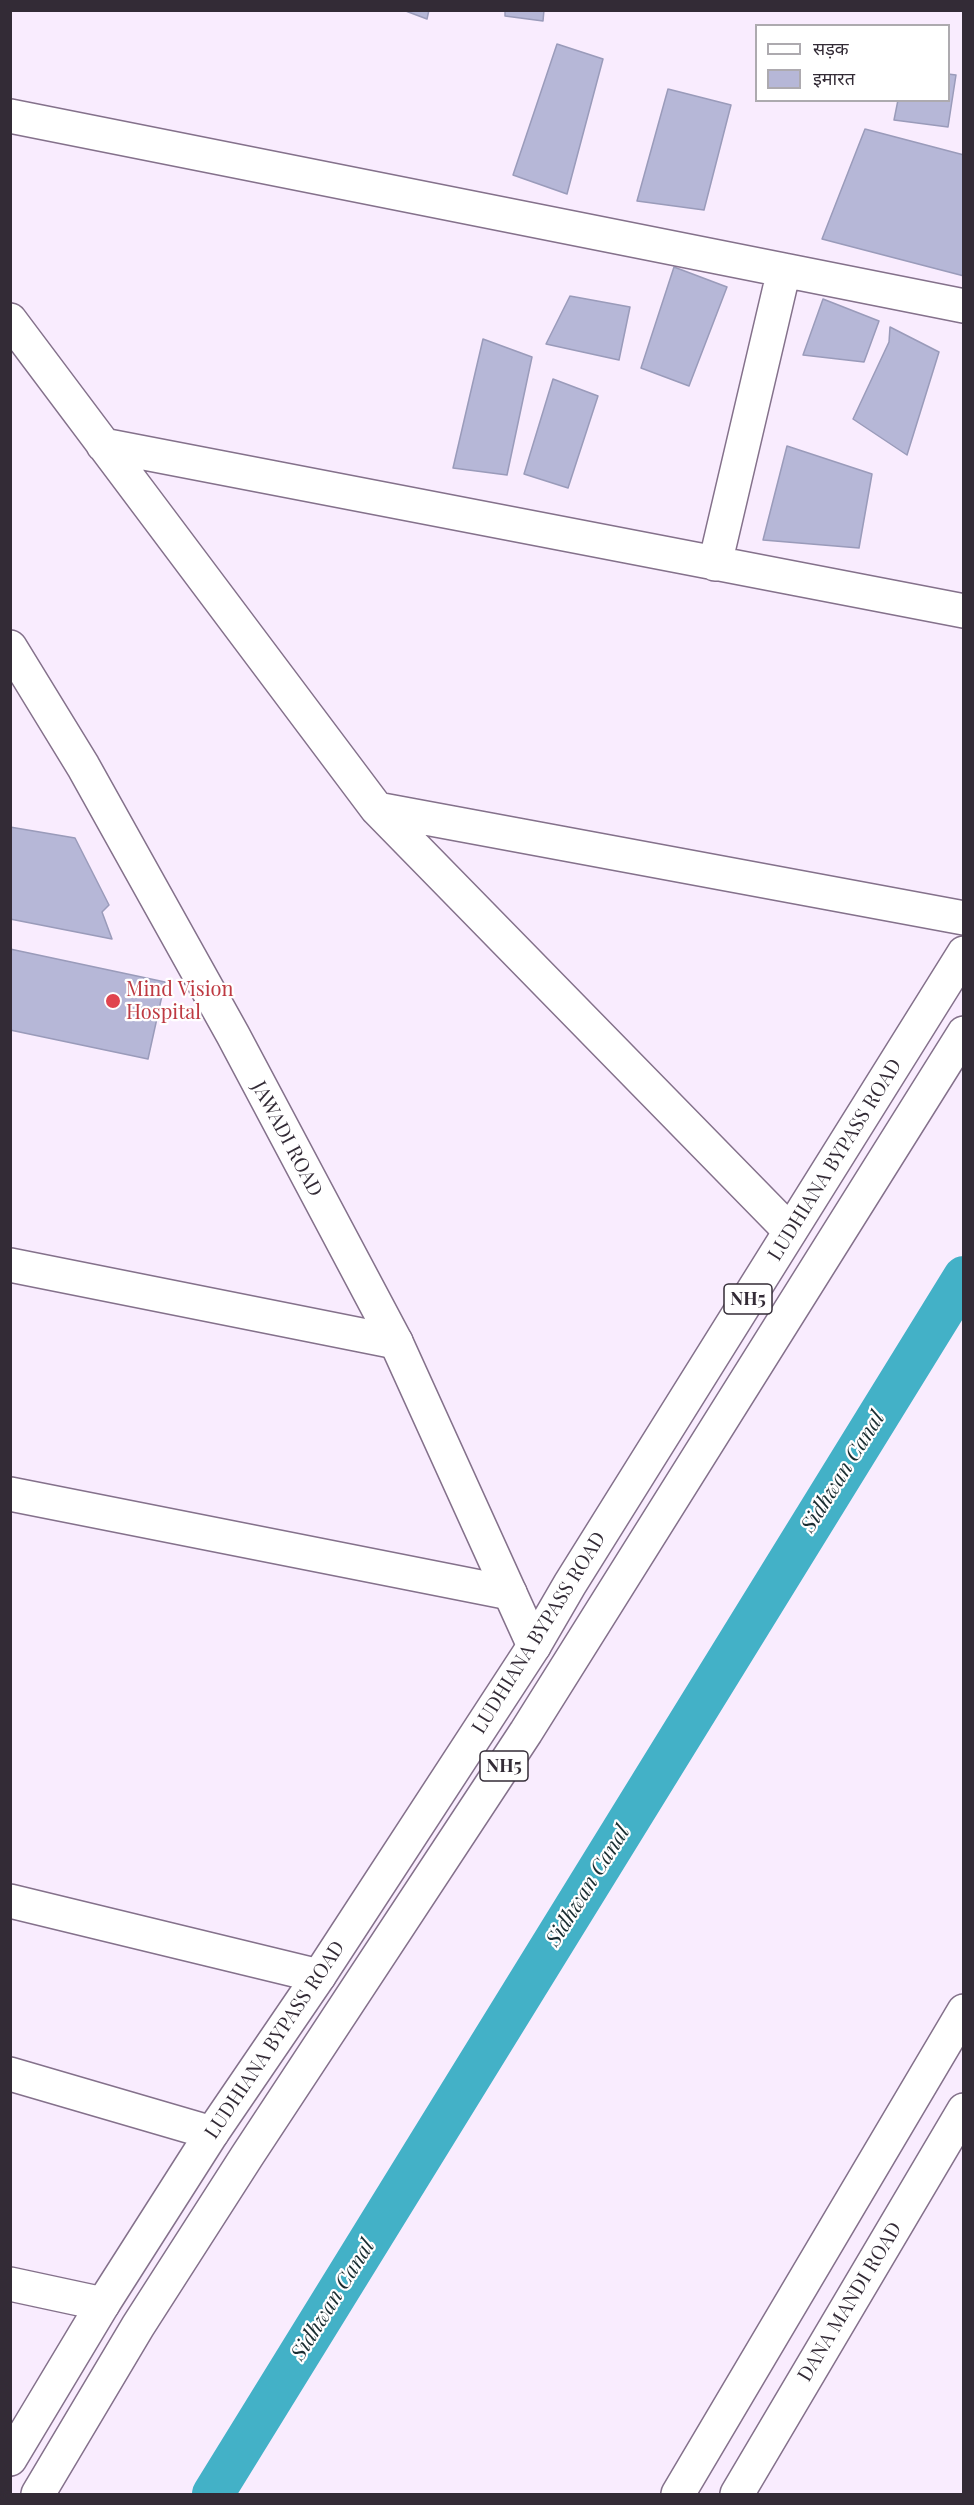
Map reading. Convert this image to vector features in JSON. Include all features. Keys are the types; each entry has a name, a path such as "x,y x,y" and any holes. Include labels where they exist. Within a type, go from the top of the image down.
{"main road":[{"path":"10,116 963,306"},
{"path":"715,564 784,270"},
{"path":"10,320 377,809 790,1231"},
{"path":"103,445 963,610"},
{"name":"JAWADI ROAD","path":"10,647 83,766 233,1035 396,1342 534,1646"},
{"path":"377,809 963,918"},
{"name":"LUDHIANA BYPASS ROAD","path":"10,2459 103,2304 212,2133 319,1976 534,1646 570,1584 963,953"},
{"name":"LUDHIANA BYPASS ROAD","path":"38,2494 138,2326 537,1715 963,1033"},
{"path":"10,1265 396,1342"},
{"path":"10,1494 510,1593"},
{"path":"10,1901 319,1976"},
{"path":"678,2494 963,2011"},
{"path":"10,2074 212,2133"},
{"name":"DANA MANDI ROAD","path":"736,2494 963,2110"},
{"path":"10,2284 103,2304"}],"building":[{"path":"403,10 429,10 427,19"},
{"path":"505,10 544,10 543,21 505,16"},
{"path":"557,44 603,59 567,194 513,175"},
{"path":"950,74 956,75 948,127 894,120 898,102 950,102"},
{"path":"668,89 731,105 704,210 637,201"},
{"path":"865,129 964,155 964,276 822,239"},
{"path":"674,267 727,287 689,386 641,368"},
{"path":"570,296 630,307 619,360 546,344"},
{"path":"823,299 879,321 864,362 803,355"},
{"path":"890,327 939,352 907,455 853,419 889,342"},
{"path":"483,339 532,357 507,475 453,468"},
{"path":"553,379 598,396 568,488 524,474"},
{"path":"787,446 872,474 859,548 763,540"},
{"path":"10,827 75,838 109,905 102,912 112,939 10,919"},
{"path":"10,949 165,982 148,1059 10,1030"}],"waterway":[{"name":"Sidhwan Canal","path":"213,2494 964,1277"}],"place":[{"name":"Mind Vision Hospital","path":"113,1001"}]}
